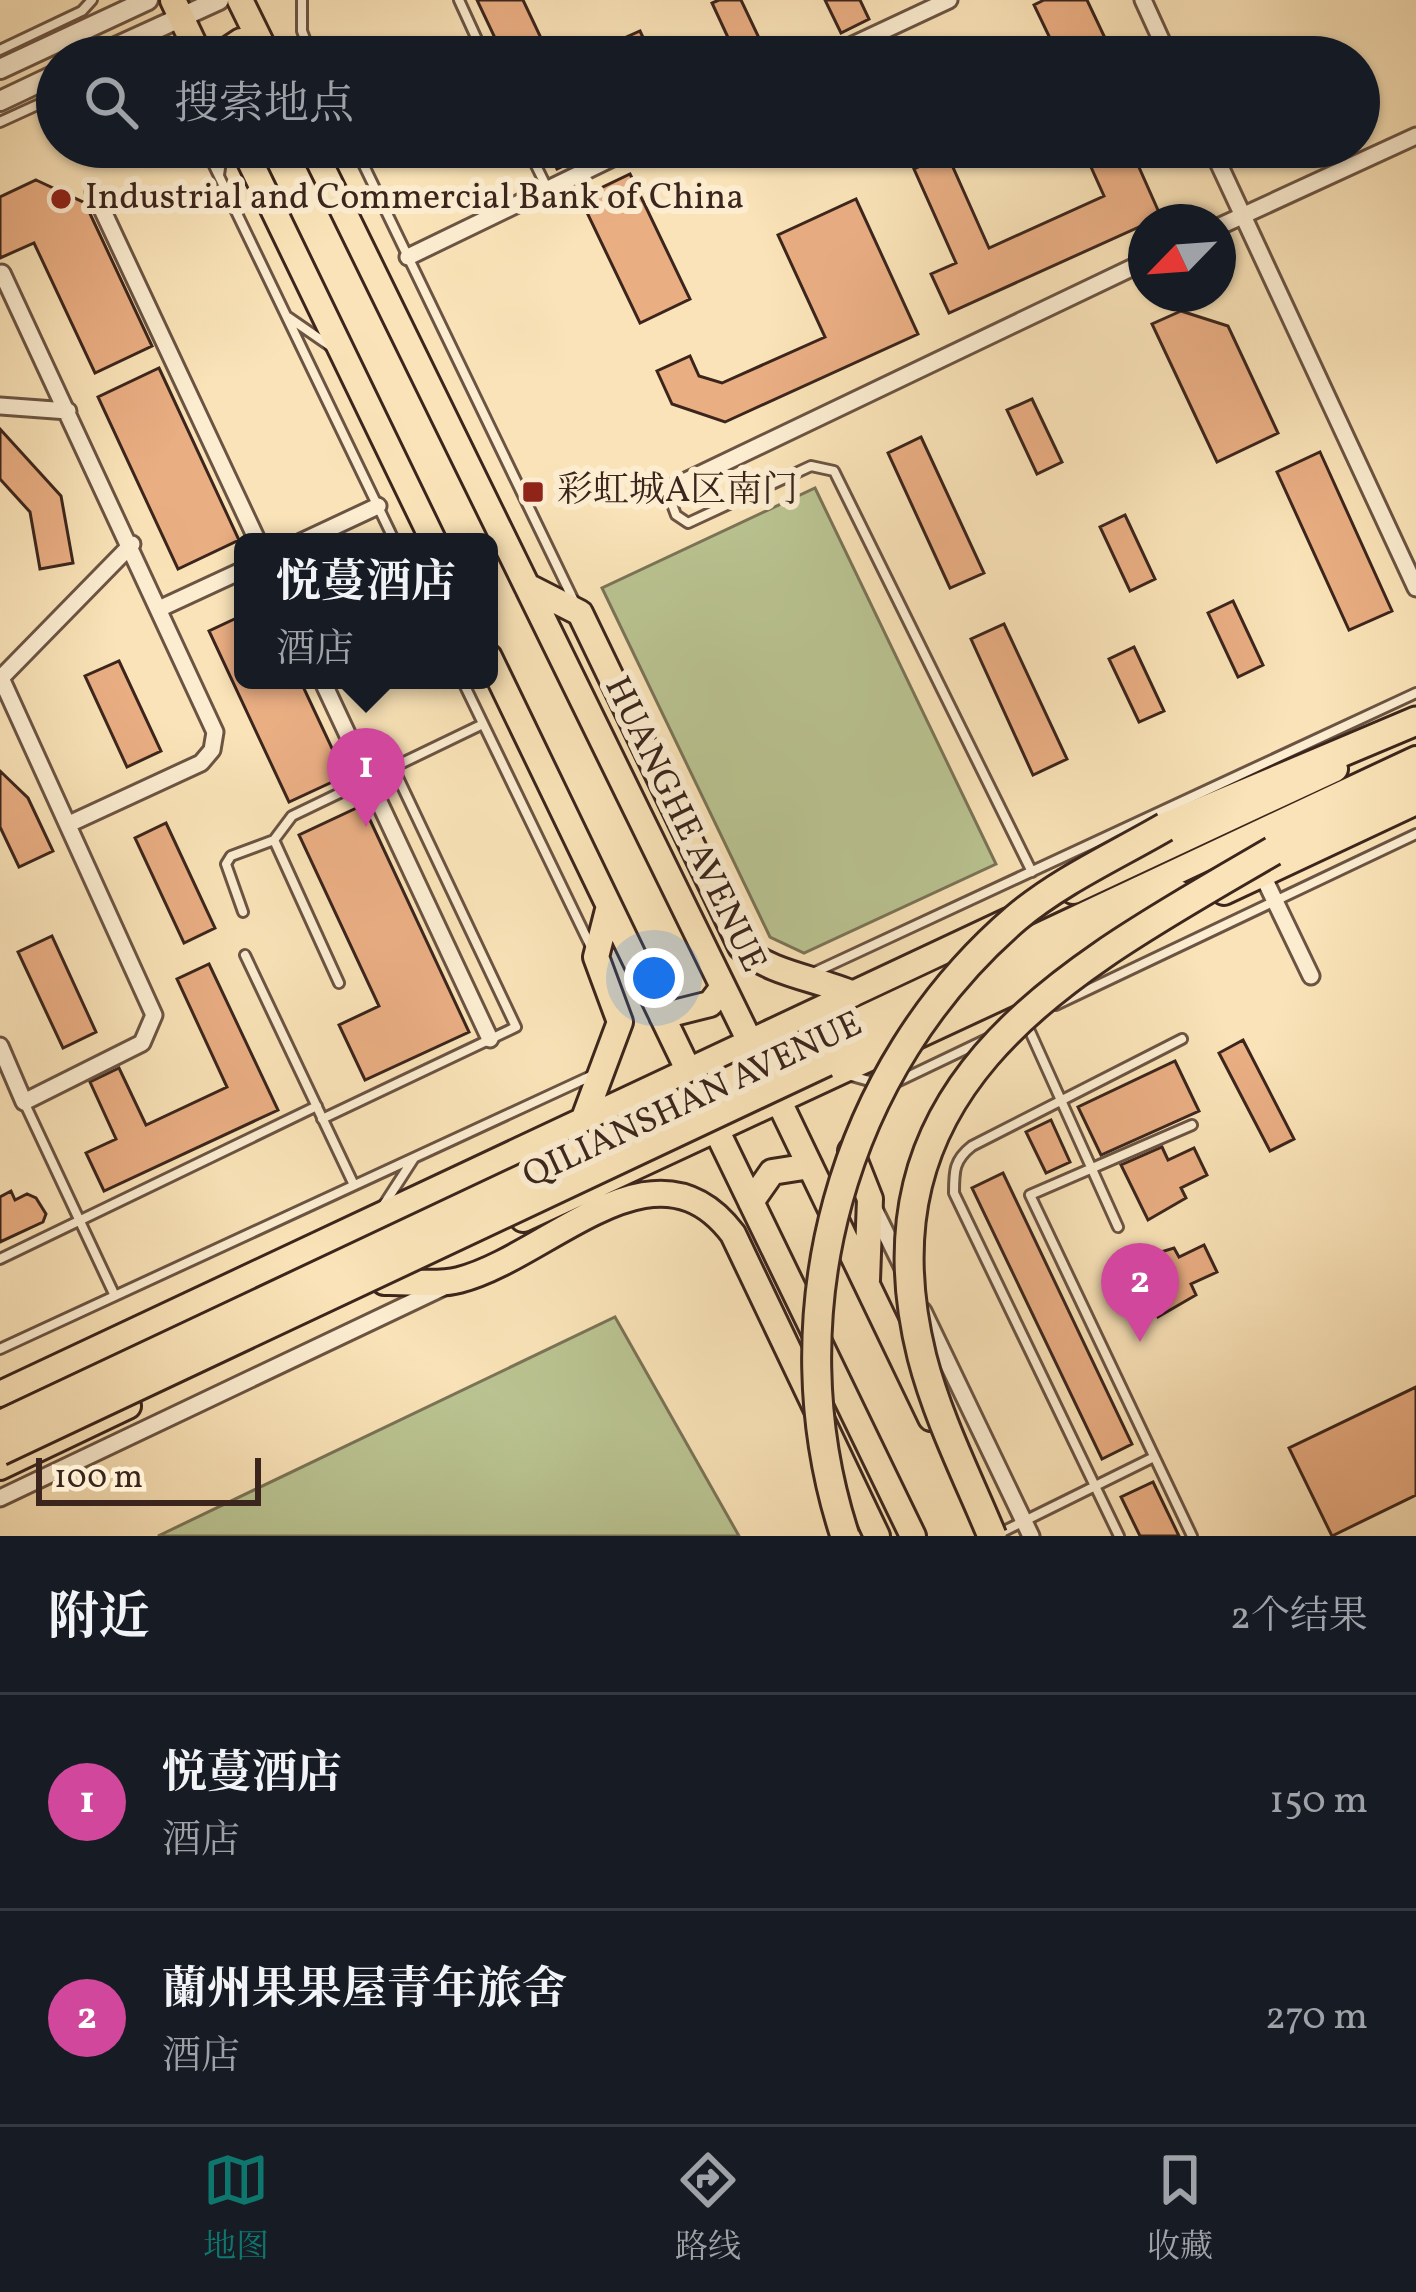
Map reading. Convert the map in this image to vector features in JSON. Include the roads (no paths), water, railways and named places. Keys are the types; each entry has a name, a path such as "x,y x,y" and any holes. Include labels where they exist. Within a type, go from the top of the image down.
{"highway":[{"path":"845,1536 819,1415 816,1342 822,1269 838,1198 862,1129 928,1013 969,964 1041,898 1165,827 1416,721"},
{"path":"992,1536 931,1387 917,1333 913,1236 935,1142 975,1067 1030,1005 1122,939 1416,784"},
{"path":"0,1451 1267,863"},
{"path":"0,1425 815,1040"}],"main road":[{"path":"241,0 259,36"},
{"path":"253,168 430,533"},
{"name":"HUANGHE AVENUE","path":"323,168 992,1536"},
{"path":"527,586 580,613 741,947 760,964 809,975 853,994"},
{"path":"498,676 913,1536"},
{"name":"QILIANSHAN AVENUE","path":"0,1394 1416,731"},
{"path":"815,1040 1416,759"},
{"name":"QILIANSHAN AVENUE","path":"0,1467 384,1282 841,1073 1267,863 1416,802"},
{"path":"694,925 704,869"},
{"path":"583,1121 597,1073 617,1043 620,1022 596,957 609,906"},
{"path":"662,1016 710,1004 723,987"},
{"path":"867,1283 870,1199 850,1158 854,1116 888,1087"},
{"path":"751,1202 772,1172 810,1166"},
{"path":"384,1282 458,1280 645,1191 696,1198 734,1234 877,1536"},
{"path":"766,1232 767,1309"}],"street":[{"path":"130,36 177,9 219,0"},
{"path":"872,36 949,0"},
{"path":"1143,0 1159,36"},
{"path":"71,36 142,3"},
{"path":"0,69 36,52"},
{"path":"0,100 36,84"},
{"path":"1380,152 1416,136"},
{"path":"408,256 590,168"},
{"path":"1221,168 1416,588"},
{"path":"1236,218 1346,168"},
{"path":"94,192 254,533"},
{"path":"667,490 1128,270"},
{"path":"2,273 209,716 212,750 201,764 69,824"},
{"path":"0,406 68,411"},
{"path":"321,533 378,506"},
{"path":"0,1046 24,1102 142,1043 151,1030 151,1001 1,678 132,544"},
{"path":"161,608 234,574"},
{"path":"326,689 490,1040"},
{"path":"1267,863 1274,901 1311,976"},
{"path":"870,1199 1028,1528"},
{"path":"0,1498 458,1280"}],"lane":[{"path":"0,50 82,11 92,0"},
{"path":"302,0 304,36"},
{"path":"459,0 475,36"},
{"path":"0,122 36,106"},
{"path":"215,168 391,533"},
{"path":"218,175 219,168"},
{"path":"365,168 580,613"},
{"path":"537,168 547,188"},
{"path":"286,316 344,355"},
{"path":"667,490 676,515 688,523 812,466 834,471 1032,872"},
{"path":"466,689 596,957"},
{"path":"809,975 1416,693"},
{"path":"243,912 226,864 231,856 274,840 292,817 483,724"},
{"path":"322,1119 516,1027 393,767"},
{"path":"841,1073 888,1087 1416,834"},
{"path":"274,840 339,983"},
{"path":"245,955 354,1185"},
{"path":"1025,1021 1118,1227"},
{"path":"1119,1536 954,1193 956,1161 962,1153 1060,1100 1182,1040"},
{"path":"0,1349 597,1073"},
{"path":"24,1102 115,1296"},
{"path":"0,1259 316,1106"},
{"path":"1192,1125 1030,1195 1192,1536"},
{"path":"376,1218 415,1157"},
{"path":"992,1536 1028,1528 1095,1486 1154,1457"}],"place":[{"name":"Industrial and Commercial Bank of China","path":"61,199"},
{"name":"彩虹城A区南门","path":"533,492"},
{"name":"悦蔓酒店","path":"366,827"},
{"name":"蘭州果果屋青年旅舍","path":"1140,1342"}]}
